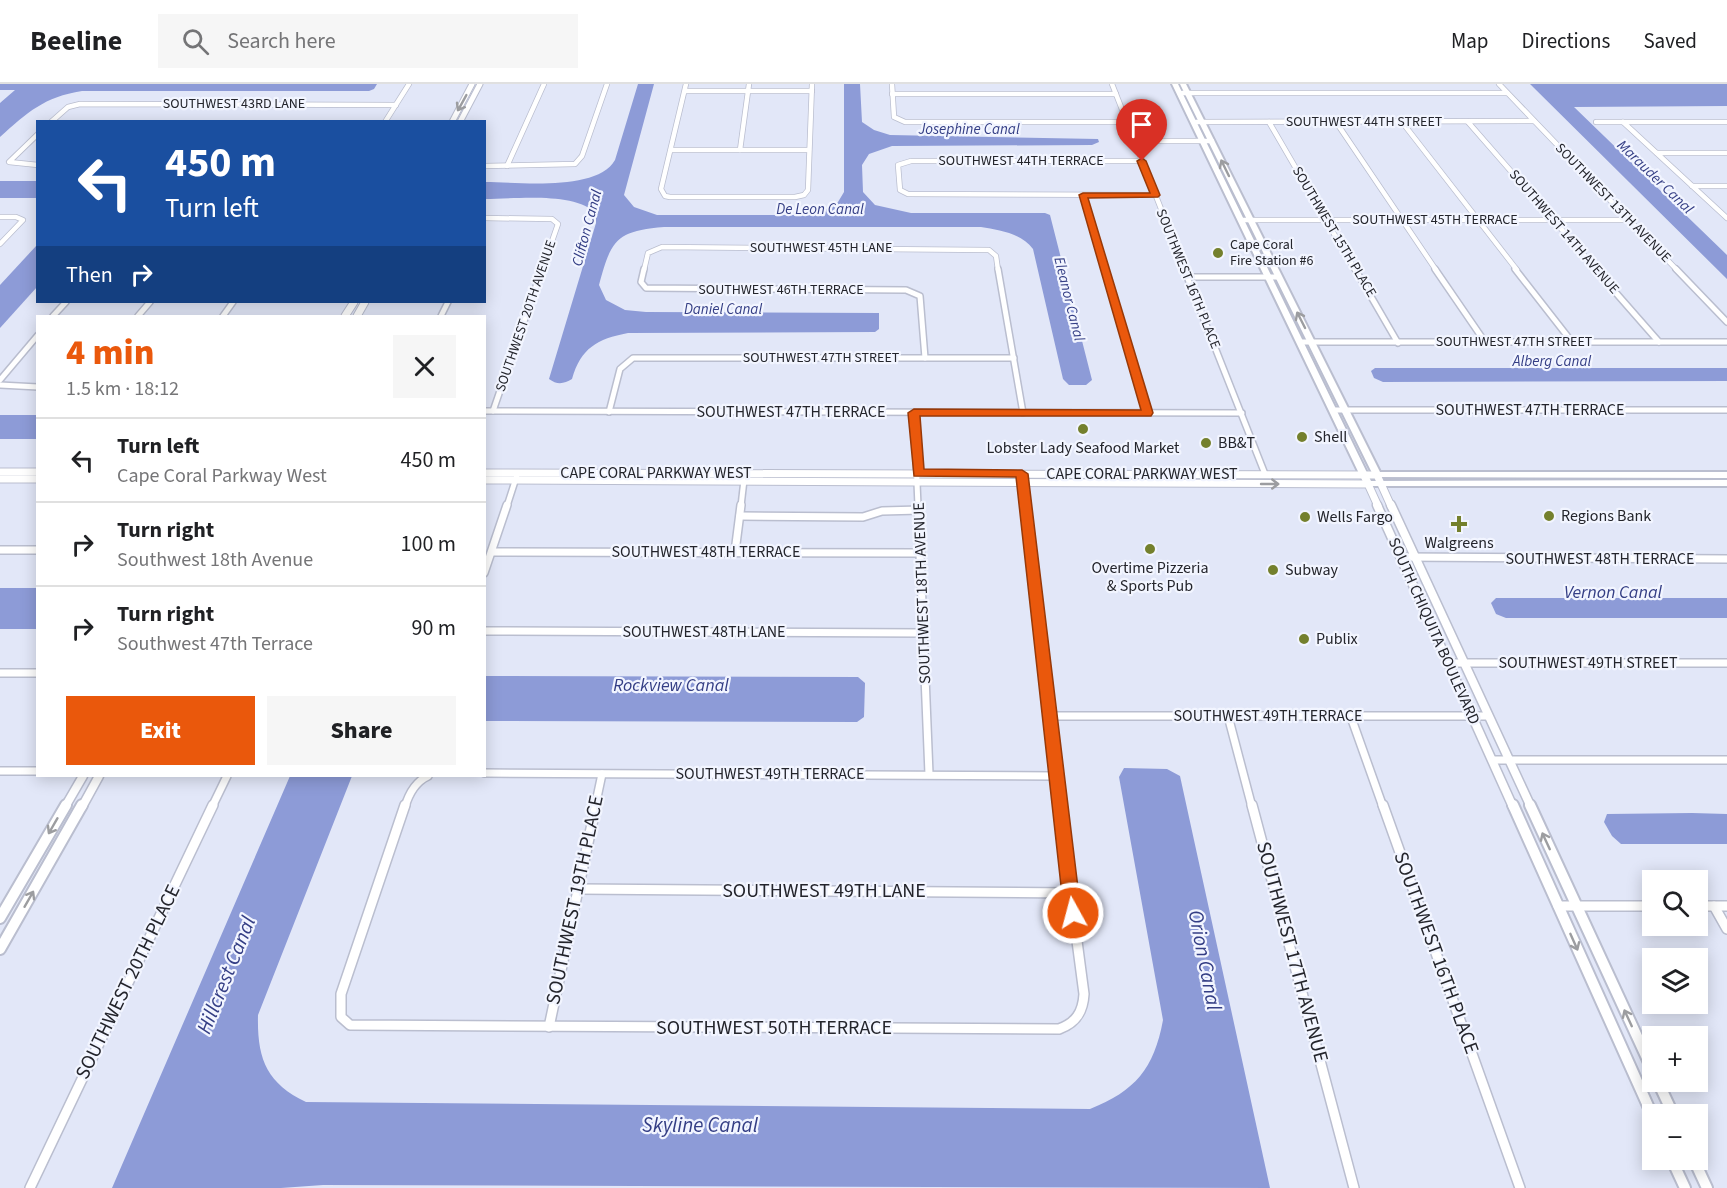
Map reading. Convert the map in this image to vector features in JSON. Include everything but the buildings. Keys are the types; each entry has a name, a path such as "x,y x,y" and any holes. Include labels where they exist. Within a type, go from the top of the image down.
{"main road":[{"name":"SOUTH CHIQUITA BOULEVARD","path":"1175,84 1366,479"},
{"name":"SOUTH CHIQUITA BOULEVARD","path":"1183,84 1379,480"},
{"name":"CAPE CORAL PARKWAY WEST","path":"1379,480 1608,475 1727,479"},
{"path":"1526,483 1533,479 1590,479 1608,475"},
{"name":"CAPE CORAL PARKWAY WEST","path":"1366,479 1526,483 1702,483 1727,479"}],"street":[{"path":"386,120 409,84"},
{"path":"453,120 472,84"},
{"path":"461,120 480,84"},
{"path":"507,166 544,84"},
{"path":"486,166 575,164 582,156 607,84"},
{"path":"686,84 661,189 665,196 795,197 804,195 808,190 812,84"},
{"path":"740,150 749,84"},
{"path":"892,84 894,117 899,121 1126,122"},
{"name":"SOUTHWEST 16TH PLACE","path":"1112,84 1265,474"},
{"name":"SOUTHWEST 13TH AVENUE","path":"1499,84 1727,322"},
{"path":"685,91 812,91"},
{"path":"1179,93 1507,93"},
{"path":"892,94 1116,94"},
{"name":"SOUTHWEST 43RD LANE","path":"54,120 73,105 396,105"},
{"name":"SOUTHWEST 44TH STREET","path":"1193,122 1534,122"},
{"name":"SOUTHWEST 15TH PLACE","path":"1269,122 1398,342"},
{"path":"1336,122 1485,342"},
{"path":"1402,122 1572,342"},
{"name":"SOUTHWEST 14TH AVENUE","path":"1468,122 1659,342"},
{"path":"1596,122 1727,122"},
{"path":"1623,122 1727,218"},
{"path":"36,136 9,162 36,165"},
{"path":"1134,141 1212,141"},
{"path":"671,150 809,150"},
{"path":"1657,153 1727,153"},
{"name":"SOUTHWEST 44TH TERRACE","path":"1083,195 903,193 898,178 898,165 920,161 1142,161"},
{"path":"1692,186 1727,186"},
{"path":"1147,413 1083,195 1155,195"},
{"path":"0,217 16,217 23,220 0,244"},
{"name":"SOUTHWEST 20TH AVENUE","path":"486,218 544,218 557,221 556,231 493,411"},
{"name":"SOUTHWEST 45TH TERRACE","path":"1241,220 1629,220"},
{"name":"SOUTHWEST 45TH LANE","path":"646,288 641,282 648,253 662,247 989,249 996,256 1014,358"},
{"path":"1188,277 1279,277"},
{"name":"SOUTHWEST 46TH TERRACE","path":"646,288 906,290 920,297 925,358"},
{"path":"54,315 65,303"},
{"path":"139,315 149,303"},
{"path":"0,380 36,336"},
{"name":"SOUTHWEST 47TH STREET","path":"1300,342 1727,342"},
{"name":"SOUTHWEST 47TH STREET","path":"609,412 620,369 627,360 640,357 1014,358"},
{"path":"1014,358 1023,413"},
{"path":"0,385 36,387"},
{"name":"SOUTHWEST 47TH TERRACE","path":"1333,410 1727,410"},
{"name":"SOUTHWEST 47TH TERRACE","path":"486,411 1242,413"},
{"name":"SOUTHWEST 18TH AVENUE","path":"914,413 920,510 929,774"},
{"path":"0,472 36,472"},
{"name":"CAPE CORAL PARKWAY WEST","path":"486,472 517,476 744,480 1022,474 1265,474 1366,479"},
{"path":"1022,474 1070,892"},
{"path":"1105,483 1111,478 1166,474"},
{"path":"1186,483 1194,479 1233,474"},
{"path":"486,568 517,476"},
{"name":"CAPE CORAL PARKWAY WEST","path":"486,480 517,476 918,477 1023,483 1186,483 1366,479"},
{"path":"0,479 36,479"},
{"name":"SOUTH CHIQUITA BOULEVARD","path":"1366,479 1647,1104"},
{"path":"735,552 744,480"},
{"name":"SOUTH CHIQUITA BOULEVARD","path":"1379,480 1642,1047"},
{"path":"740,516 863,517 882,511 920,510"},
{"path":"0,550 36,550"},
{"name":"SOUTHWEST 48TH TERRACE","path":"492,552 921,553"},
{"name":"SOUTHWEST 48TH TERRACE","path":"1401,557 1727,559"},
{"name":"SOUTHWEST 48TH LANE","path":"486,631 923,633"},
{"name":"SOUTHWEST 49TH STREET","path":"1449,663 1727,663"},
{"path":"0,673 36,673"},
{"name":"SOUTHWEST 49TH TERRACE","path":"1049,716 1488,716"},
{"name":"SOUTHWEST 17TH AVENUE","path":"1228,716 1354,1188"},
{"name":"SOUTHWEST 16TH PLACE","path":"1351,717 1520,1188"},
{"path":"1493,760 1727,760"},
{"path":"0,771 36,771"},
{"name":"SOUTHWEST 49TH TERRACE","path":"486,773 1055,776"},
{"name":"SOUTHWEST 19TH PLACE","path":"549,1027 602,774"},
{"path":"0,918 82,777"},
{"path":"0,949 98,777"},
{"name":"SOUTHWEST 20TH PLACE","path":"30,1188 227,777"},
{"name":"SOUTHWEST 50TH TERRACE","path":"426,777 419,780 409,794 341,994 341,1017 350,1024 362,1026 1064,1029 1074,1024 1084,1005 1070,892"},
{"name":"SOUTHWEST 49TH LANE","path":"579,890 1070,892"},
{"path":"1558,906 1642,906"},
{"path":"1708,906 1727,906"},
{"path":"1714,906 1727,929"},
{"path":"1677,1170 1685,1188"},
{"path":"1699,1170 1707,1188"}],"water":[{"path":"0,84 377,84 369,91 82,91 57,97 37,107 0,137 0,103 15,90 0,90"},
{"name":"Eleanor Canal","path":"638,84 654,84 624,195 634,207 657,215 800,215 830,208 838,202 844,192 844,84 860,84 862,122 874,130 890,135 1098,139 1099,142 1092,145 892,146 869,154 862,165 863,192 875,205 911,213 1045,213 1050,215 1092,380 1086,385 1069,385 1063,379 1033,249 1016,236 981,227 664,227 625,236 612,248 599,285 606,300 625,310 646,312 879,313 879,329 875,332 628,333 599,342 580,360 572,379 566,382 555,382 549,379 596,223 596,214 587,207 560,199 486,199 486,182 574,181 592,177 606,170 615,160"},
{"path":"1530,84 1727,84 1727,106 1574,107 1727,255 1727,279"},
{"path":"0,181 36,181 36,198 0,198"},
{"path":"36,246 36,288 0,328 0,285"},
{"path":"1375,368 1727,368 1727,381 1383,382 1374,378 1371,371"},
{"path":"0,415 36,415 36,439 0,439"},
{"path":"0,588 36,588 36,629 0,629"},
{"path":"1496,598 1727,598 1727,618 1506,618 1496,614 1491,603"},
{"name":"Rockview Canal","path":"486,676 858,677 865,683 864,717 857,722 486,721"},
{"path":"1124,768 1167,769 1180,776 1270,1188 323,1185 281,1188 112,1188 290,777 352,777 258,1015 259,1044 267,1068 281,1086 306,1102 1090,1109 1119,1094 1140,1076 1154,1052 1163,1020 1119,777"},
{"path":"1607,814 1727,814 1727,844 1621,844 1612,836 1604,822"}],"place":[{"name":"Cape Coral Fire Station #6","path":"1218,253"},
{"name":"Lobster Lady Seafood Market","path":"1083,429"},
{"name":"Shell","path":"1302,437"},
{"name":"BB&T","path":"1206,443"},
{"name":"Regions Bank","path":"1549,516"},
{"name":"Wells Fargo","path":"1305,517"},
{"name":"Walgreens","path":"1459,524"},
{"name":"Overtime Pizzeria & Sports Pub","path":"1150,549"},
{"name":"Subway","path":"1273,570"},
{"name":"Publix","path":"1304,639"}],"route":[{"path":"1073,913 1055,776 1022,474 918,473 914,413 1147,413 1083,195 1155,195 1142,161"}],"water label":[{"name":"Josephine Canal","path":"969,129"},
{"name":"Marauder Canal","path":"1655,177"},
{"name":"De Leon Canal","path":"820,209"},
{"name":"Clifton Canal","path":"587,228"},
{"name":"Daniel Canal","path":"723,309"},
{"name":"Alberg Canal","path":"1552,361"},
{"name":"Vernon Canal","path":"1613,592"},
{"name":"Orion Canal","path":"1205,960"},
{"name":"Hillcrest Canal","path":"226,975"},
{"name":"Skyline Canal","path":"700,1125"}]}
